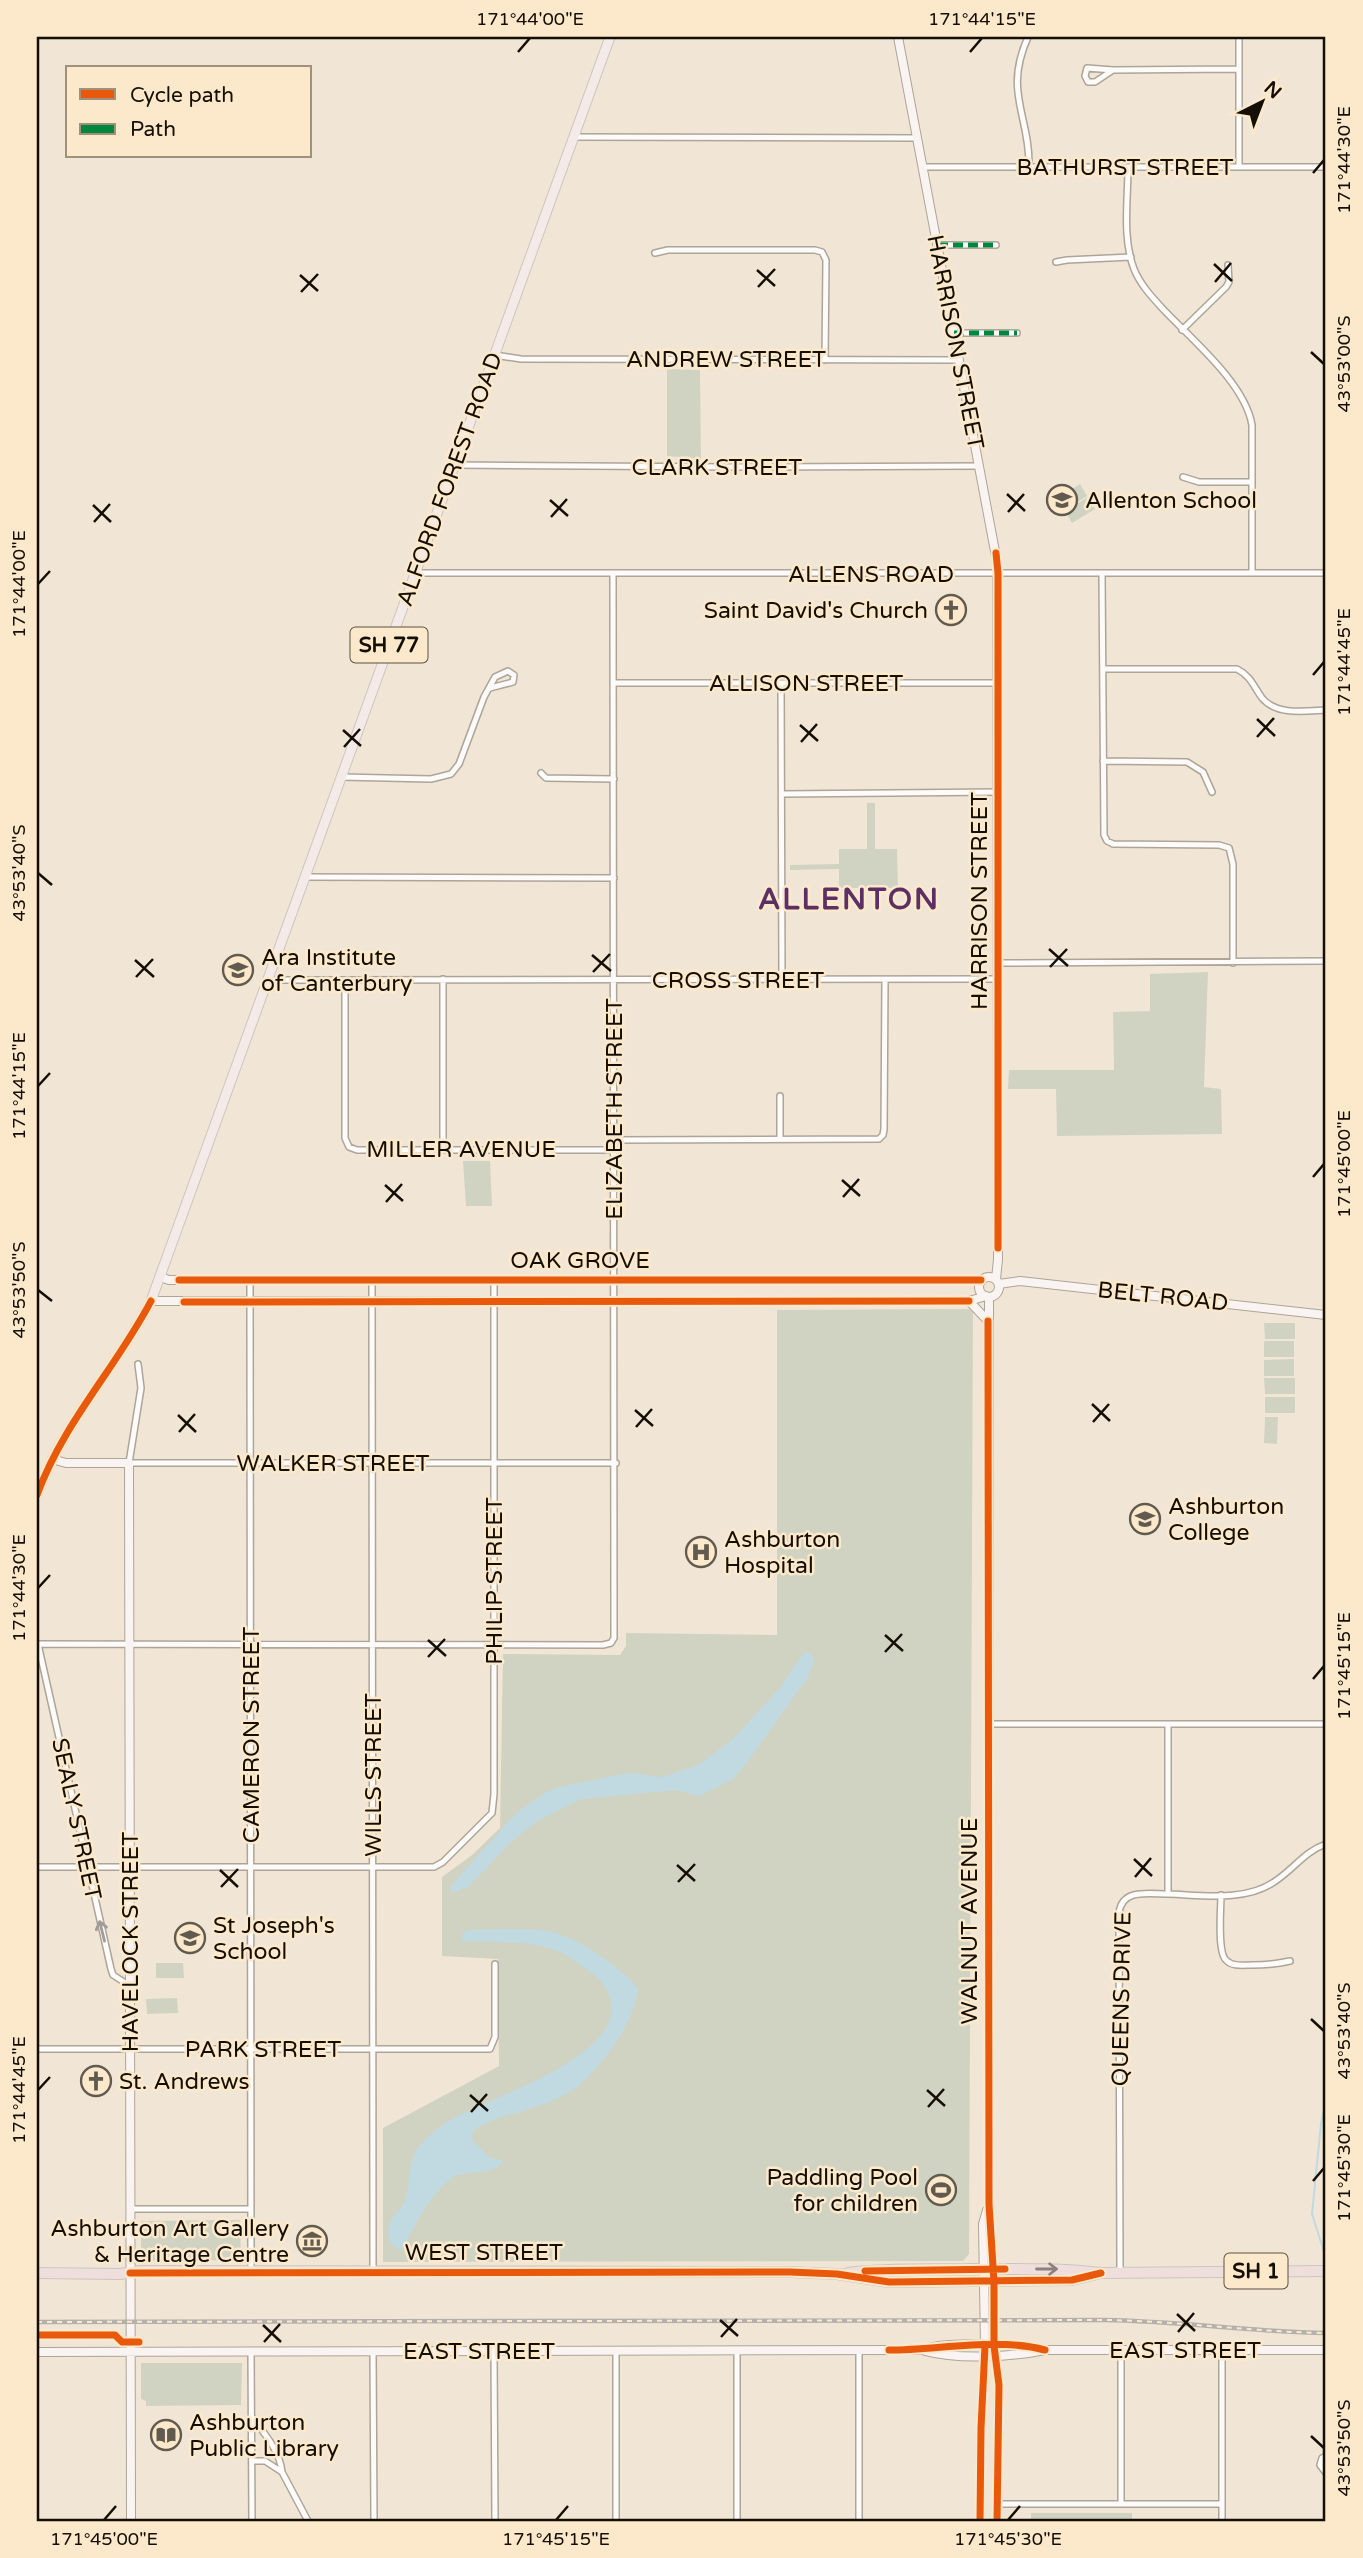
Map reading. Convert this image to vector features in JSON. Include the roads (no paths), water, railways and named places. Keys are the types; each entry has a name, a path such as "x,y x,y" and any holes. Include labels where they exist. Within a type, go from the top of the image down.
{"highway":[{"name":"WEST STREET","path":"837,2274 878,2270 988,2269 1072,2269 1101,2273 1326,2271"},
{"name":"WEST STREET","path":"37,2273 790,2272 837,2274 878,2281 989,2282 1073,2280 1101,2273"}],"main road":[{"name":"ALFORD FOREST ROAD","path":"160,1278 610,37"},
{"name":"SH 77","path":"37,1495 67,1430 137,1327 160,1278"}],"street":[{"name":"HARRISON STREET","path":"898,37 998,573 997,1281"},
{"path":"1028,37 1020,59 1016,90 1029,167"},
{"path":"1239,37 1239,167"},
{"path":"1113,70 1095,82 1088,82 1085,76 1087,68 1238,69"},
{"path":"573,137 917,138"},
{"name":"BATHURST STREET","path":"923,167 1326,167"},
{"path":"1128,167 1130,257 1143,286 1233,384 1248,409 1252,425 1252,573"},
{"path":"938,245 996,245"},
{"path":"655,253 668,250 822,252 826,260 825,360"},
{"path":"1056,262 1130,257"},
{"path":"1182,330 1226,287 1229,282 1228,265"},
{"path":"954,333 1017,334"},
{"name":"ANDREW STREET","path":"494,355 521,359 959,360"},
{"name":"CLARK STREET","path":"454,464 979,466"},
{"path":"1183,477 1199,482 1251,482"},
{"name":"ALLENS ROAD","path":"415,573 1326,573"},
{"path":"1102,573 1103,831 1110,843 1122,845 1219,845 1229,848 1233,857 1233,962"},
{"name":"ELIZABETH STREET","path":"494,1645 603,1645 611,1643 615,1634 613,574"},
{"path":"1103,669 1237,669 1248,676 1269,705 1288,711 1326,710"},
{"path":"341,777 431,779 451,774 459,764 484,697 495,677 503,672 514,675 513,682 490,688"},
{"name":"ALLISON STREET","path":"614,683 998,683"},
{"path":"781,683 782,979"},
{"path":"1103,761 1187,762 1203,772 1212,792"},
{"path":"541,773 546,778 614,779"},
{"path":"782,794 998,792"},
{"path":"304,877 614,878"},
{"path":"998,963 1326,961"},
{"name":"CROSS STREET","path":"268,978 998,979"},
{"path":"443,979 443,1150"},
{"path":"614,1140 875,1139 883,1135 885,979"},
{"name":"MILLER AVENUE","path":"345,980 346,1144 349,1147 357,1150 615,1150"},
{"path":"780,1096 780,1139"},
{"path":"986,1277 997,1281 997,1293 987,1296 980,1289 981,1280 986,1277"},
{"name":"OAK GROVE","path":"160,1278 981,1280"},
{"name":"PHILIP STREET","path":"373,1867 434,1867 443,1862 487,1819 494,1807 494,1279"},
{"name":"CAMERON STREET","path":"250,1280 251,2273"},
{"name":"WILLS STREET","path":"372,1280 373,2271"},
{"name":"BELT ROAD","path":"997,1281 1020,1281 1326,1315"},
{"name":"OAK GROVE","path":"151,1301 969,1301 987,1296"},
{"name":"WALNUT AVENUE","path":"987,1296 988,2269 990,2351 999,2428 997,2521"},
{"path":"969,1301 988,1321"},
{"name":"HAVELOCK STREET","path":"131,2521 129,1463 141,1388 138,1364"},
{"name":"WALKER STREET","path":"52,1459 66,1464 616,1463"},
{"path":"37,1644 494,1645"},
{"name":"SEALY STREET","path":"37,1644 111,1969 113,1975 130,1986"},
{"path":"988,1724 1326,1724"},
{"path":"1168,1724 1168,1894 1244,1894 1265,1887 1280,1878 1312,1850 1326,1844"},
{"path":"37,1867 373,1867"},
{"name":"QUEENS DRIVE","path":"1120,2273 1119,1913 1122,1902 1130,1895 1168,1894"},
{"path":"1221,1895 1221,1944 1224,1958 1235,1965 1276,1965 1290,1961"},
{"name":"PARK STREET","path":"37,2049 490,2049 495,2037 495,1965"},
{"path":"130,2209 250,2209"},
{"name":"EAST STREET","path":"37,2351 922,2350 941,2355 1045,2350 1326,2350"},
{"path":"1121,2350 1122,2504"},
{"path":"1222,2350 1222,2521"},
{"path":"251,2351 252,2521"},
{"path":"373,2351 373,2521"},
{"path":"494,2351 495,2521"},
{"path":"616,2351 616,2521"},
{"path":"737,2351 737,2521"},
{"path":"859,2351 859,2521"},
{"name":"WALNUT AVENUE","path":"981,2521 981,2428 990,2351"},
{"path":"252,2416 281,2463 282,2472 308,2521"},
{"path":"981,2428 999,2428"},
{"path":"265,2461 272,2447"},
{"path":"1326,2456 1322,2458 1320,2465 1326,2473"},
{"path":"252,2461 265,2461 282,2472"},
{"path":"997,2504 1222,2504"}],"water":[{"path":"804,1652 811,1653 814,1661 808,1677 732,1780 699,1796 677,1790 581,1799 539,1820 513,1840 468,1887 452,1893 450,1887 516,1813 547,1792 559,1787 628,1773 663,1777 698,1765 733,1739 780,1688"},
{"path":"468,1930 550,1931 590,1949 621,1971 638,1988 636,2001 616,2042 577,2087 552,2101 498,2118 473,2131 472,2140 489,2157 504,2161 492,2169 458,2175 446,2183 426,2207 400,2250 395,2248 390,2240 389,2225 405,2200 412,2160 422,2143 451,2120 528,2085 558,2068 585,2050 605,2030 612,2008 603,1984 568,1956 529,1944 461,1941 463,1933"}],"waterway":[{"path":"1326,2100 1312,2214 1326,2258"}],"railway":[{"path":"37,2322 1105,2320 1326,2333"}],"place":[{"name":"Allenton School","path":"1062,500"},
{"name":"Saint David's Church","path":"951,610"},
{"name":"Ara Institute of Canterbury","path":"238,970"},
{"name":"Ashburton College","path":"1145,1519"},
{"name":"Ashburton Hospital","path":"701,1552"},
{"name":"St Joseph's School","path":"190,1938"},
{"name":"St. Andrews","path":"96,2081"},
{"name":"Paddling Pool for children","path":"941,2190"},
{"name":"Ashburton Art Gallery & Heritage Centre","path":"312,2241"},
{"name":"Ashburton Public Library","path":"166,2435"}],"district":[{"name":"ALLENTON","path":"849,899"}]}
